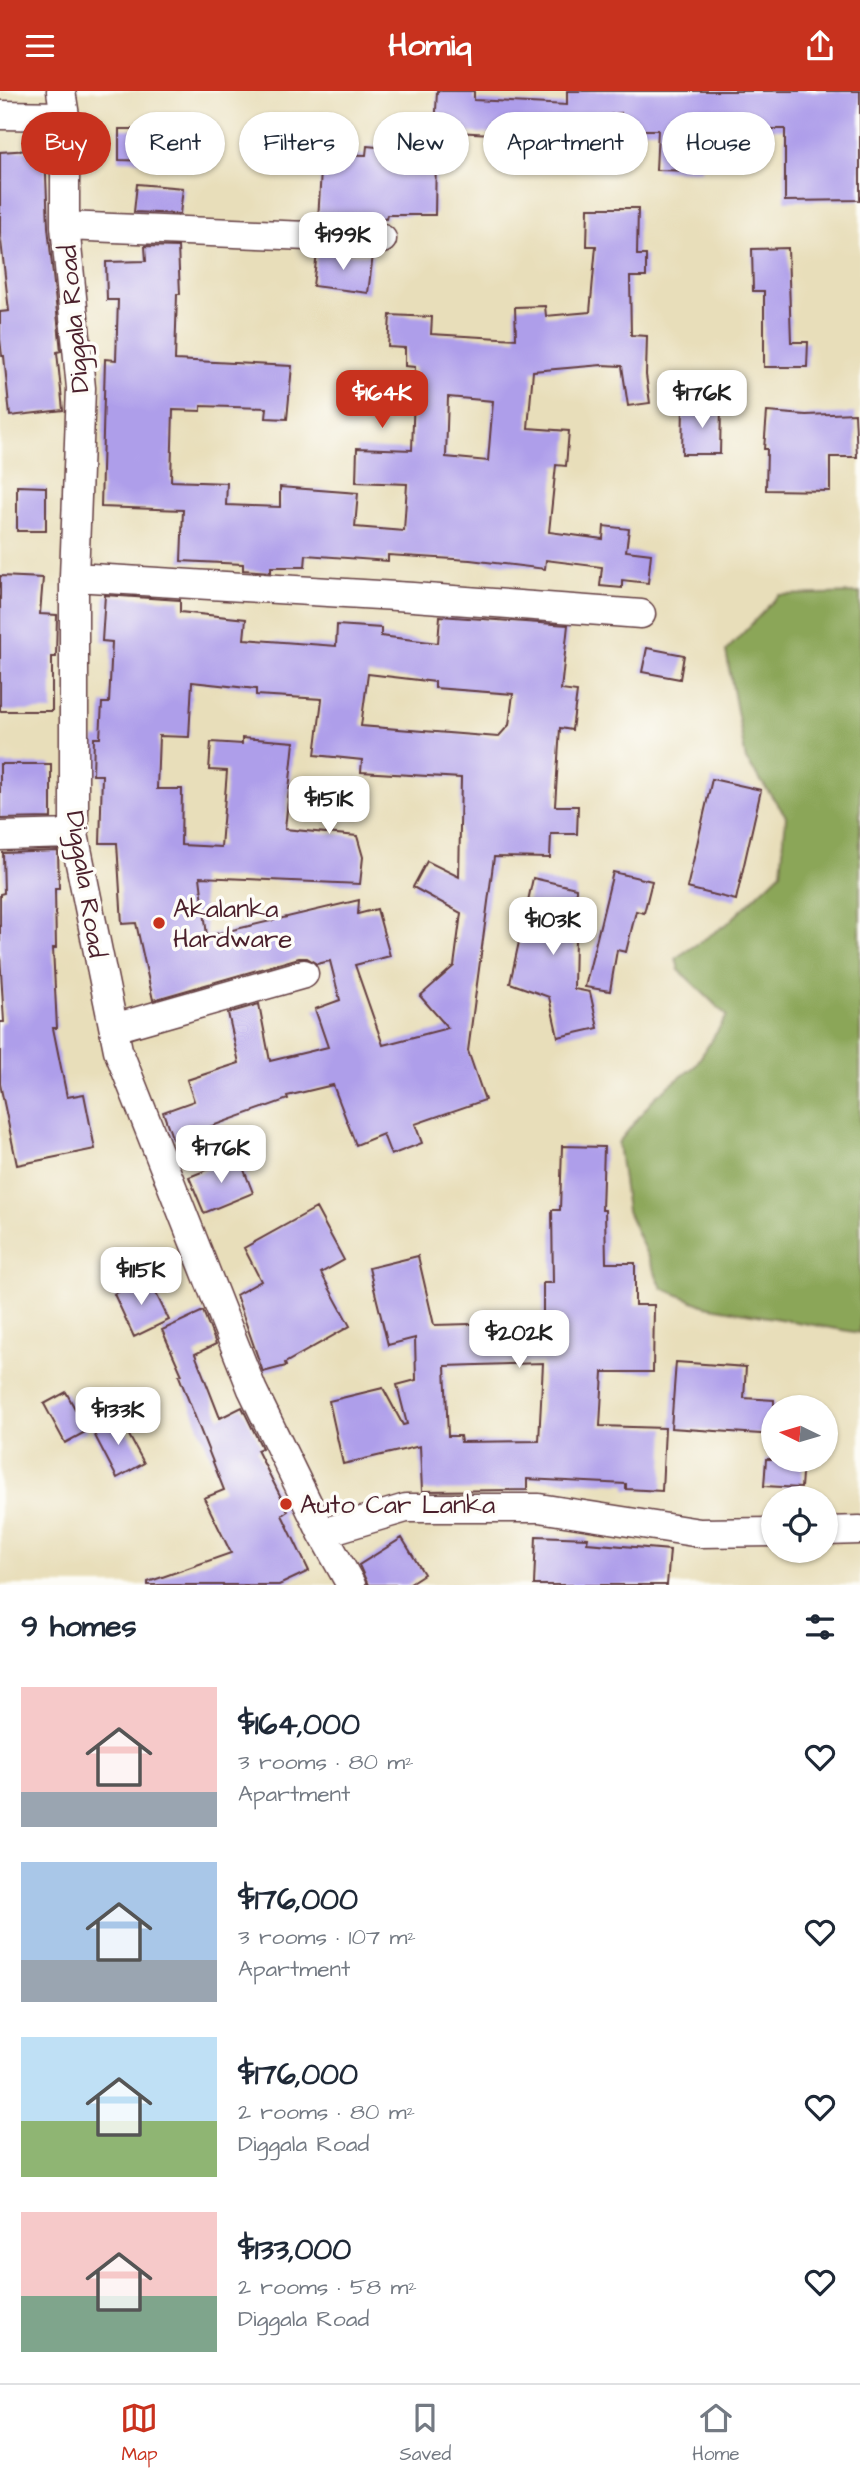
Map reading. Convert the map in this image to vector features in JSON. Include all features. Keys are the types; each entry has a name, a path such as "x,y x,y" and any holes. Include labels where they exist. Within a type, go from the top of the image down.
{"street":[{"path":"0,115 63,104"},
{"name":"Diggala Road","path":"63,104 65,226 81,388 74,577 74,834 118,1050 251,1389 321,1533 351,1585"},
{"path":"65,226 382,239"},
{"path":"74,577 642,614"},
{"path":"0,836 74,834"},
{"path":"114,1028 304,974"},
{"path":"321,1533 405,1508 538,1508 700,1533 761,1532"},
{"path":"838,1531 860,1530"}],"green space":[{"path":"860,593 860,1333 705,1306 662,1288 627,1211 618,1143 655,1097 695,1066 727,1016 679,970 676,958 727,924 781,872 786,816 746,760 726,651 779,595"}],"building":[{"path":"437,91 474,91 474,100 567,105 567,91 860,91 860,200 785,201 785,129 775,129 775,112 662,112 662,170 656,170 658,130 648,130 648,112 483,112 483,134 469,133 469,112 436,112"},
{"path":"119,129 125,129 125,160 119,160"},
{"path":"367,146 373,147 373,175 436,175 435,215 387,215 386,219 378,218 377,222 318,220 321,175 359,175 359,155 366,155"},
{"path":"21,151 21,175 46,175 48,227 61,351 57,352 63,410 10,416 0,339 0,312 9,311 0,232 0,152"},
{"path":"137,184 183,188 180,214 134,212"},
{"path":"588,208 638,208 637,255 646,255 646,277 630,277 631,335 647,336 646,375 650,403 628,406 622,366 602,365 533,371 528,428 569,431 566,466 556,465 549,532 603,539 604,526 629,529 626,551 651,554 648,583 622,580 622,588 600,586 602,567 546,560 545,569 470,560 388,555 388,561 306,555 305,567 271,567 271,572 243,570 243,564 181,561 183,510 101,507 105,359 116,360 118,300 107,300 106,262 146,261 145,246 178,247 180,294 177,294 175,360 292,366 287,419 266,418 267,408 201,406 201,411 173,410 171,481 227,483 226,505 280,507 280,487 358,493 355,527 404,531 407,484 356,482 357,448 412,450 415,367 405,366 405,348 388,347 390,315 432,317 431,334 516,339 515,307 545,306 546,316 590,312 596,246 587,246","holes":["448,397 493,401 488,461 446,457"]},
{"path":"788,248 791,342 808,342 807,367 764,367 764,291 753,291 752,249"},
{"path":"317,253 373,255 368,293 313,286"},
{"path":"683,406 721,406 720,454 682,454"},
{"path":"767,412 806,415 855,413 857,457 830,457 830,491 766,490 767,449 764,449"},
{"path":"17,486 46,487 46,531 17,531"},
{"path":"0,576 43,578 40,614 57,615 56,657 52,657 52,711 0,711"},
{"path":"105,595 180,600 180,612 246,619 244,639 336,646 337,625 381,628 381,636 438,643 440,616 568,625 561,690 577,692 572,730 560,728 555,806 578,806 577,834 551,834 550,858 494,857 468,1051 485,1100 415,1124 422,1143 391,1155 383,1134 356,1145 333,1085 287,1096 288,1099 173,1140 163,1112 194,1101 187,1080 239,1063 228,1013 259,1004 270,1061 328,1047 315,1009 340,1000 330,961 317,964 307,958 299,958 153,1000 136,923 122,924 117,843 100,843 102,775 93,775 94,738 100,738 102,703 109,703 112,642 102,641","holes":["368,674 435,682 435,688 513,694 509,725 498,737 361,726","192,682 256,689 256,695 322,699 315,755 362,760 361,772 461,778 459,877 427,861 413,887 461,913 454,966 420,996 448,1028 383,1045 355,965 390,956 377,909 358,914 359,900 207,936 200,877 360,884 363,857 357,836 285,829 294,742 242,738 242,744 211,742 209,770 227,771 221,847 181,845 182,789 157,789 159,736 189,737"]},
{"path":"647,648 684,655 680,679 642,672"},
{"path":"0,764 51,764 51,818 0,819"},
{"path":"712,779 761,790 736,900 687,888"},
{"path":"58,851 59,888 55,888 56,948 53,948 57,1028 53,1028 67,1097 84,1094 95,1149 17,1165 0,1084 0,1022 4,1022 0,954 0,894 4,893 3,853"},
{"path":"613,872 652,881 644,913 636,911 626,952 617,950 610,991 585,987"},
{"path":"533,878 576,888 574,989 590,992 598,1028 558,1037 549,997 510,983"},
{"path":"562,1146 604,1147 602,1210 605,1210 606,1263 635,1263 635,1305 654,1305 653,1372 603,1372 600,1426 665,1428 662,1491 626,1489 626,1484 527,1479 527,1490 422,1491 420,1446 343,1464 329,1401 383,1388 403,1425 407,1424 397,1385 416,1380 415,1338 388,1345 369,1268 418,1256 434,1325 543,1322 543,1283 553,1283 552,1210 560,1210","holes":["543,1363 539,1441 461,1442 460,1436 448,1436 445,1366"]},
{"path":"239,1157 253,1193 204,1213 189,1177"},
{"path":"316,1208 344,1260 321,1273 350,1326 285,1363 286,1366 263,1372 236,1295 261,1281 244,1248"},
{"path":"148,1277 169,1320 134,1337 114,1294"},
{"path":"203,1311 216,1344 195,1354 220,1418 242,1407 262,1448 257,1450 288,1511 282,1515 309,1571 279,1585 148,1585 148,1582 231,1553 204,1498 224,1490 179,1376 182,1375 162,1330"},
{"path":"676,1362 746,1367 744,1398 761,1399 761,1434 671,1428"},
{"path":"66,1392 87,1431 65,1443 44,1404"},
{"path":"118,1415 144,1463 117,1478 92,1430"},
{"path":"765,1472 802,1472 801,1486 764,1486"},
{"path":"536,1536 588,1538 587,1543 670,1550 667,1585 534,1585"},
{"path":"402,1538 424,1574 407,1585 368,1585 359,1565"}],"place":[{"name":"Akalanka Hardware","path":"159,923"},
{"name":"Auto Car Lanka","path":"286,1504"}]}
